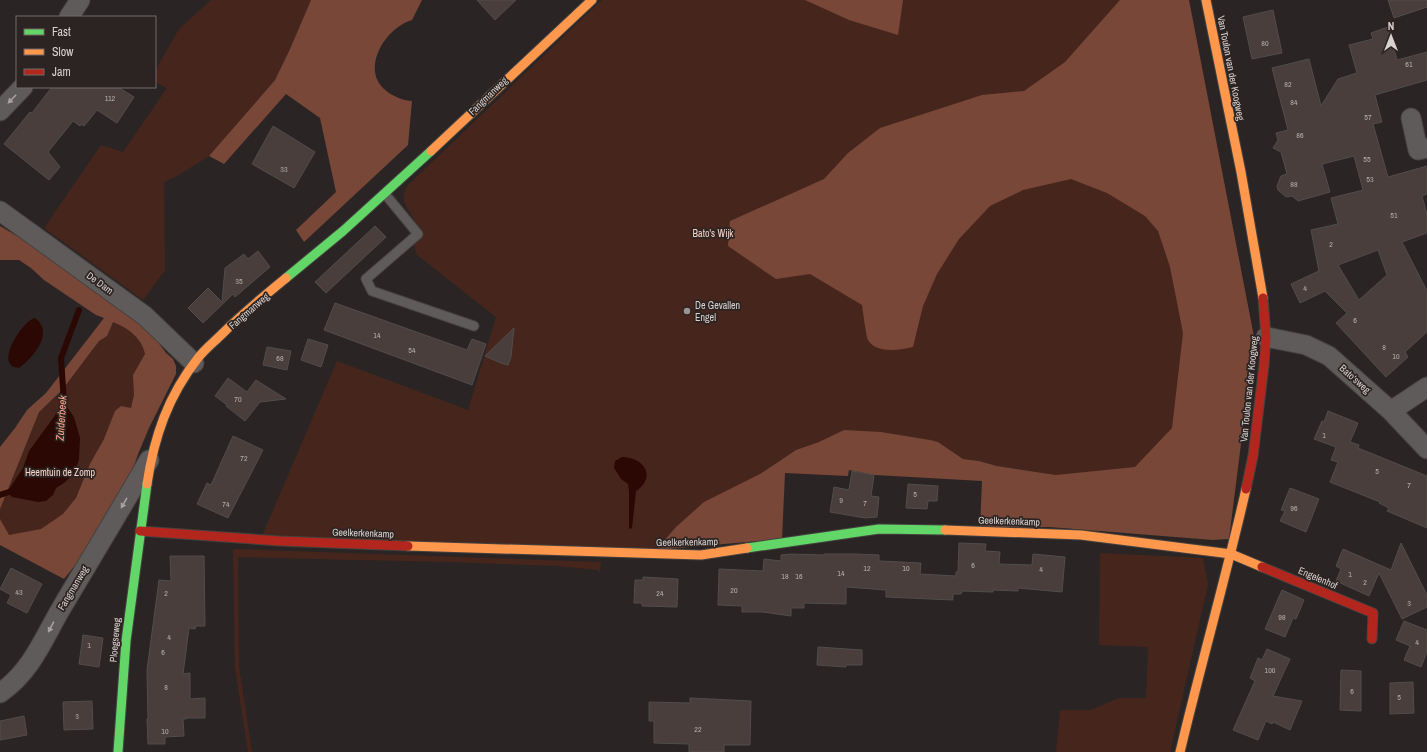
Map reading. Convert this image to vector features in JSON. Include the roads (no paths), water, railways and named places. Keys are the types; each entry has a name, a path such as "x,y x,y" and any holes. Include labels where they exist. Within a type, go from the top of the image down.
{"street":[{"path":"71,16 80,0"},
{"name":"Fangmanweg","path":"140,531 155,437 172,400 194,363 237,319 312,258 385,194 543,44 592,0"},
{"name":"Van Toulon van der Koogweg","path":"1180,752 1231,554 1253,456 1266,337 1262,290 1239,164 1206,0"},
{"path":"0,111 22,88"},
{"path":"1410,118 1418,150 1427,148"},
{"name":"De Dam","path":"0,212 146,316 194,363"},
{"name":"Bato'sweg","path":"1266,337 1306,345 1329,356 1390,411 1427,449"},
{"path":"1390,411 1427,387"},
{"name":"Fangmanweg","path":"0,693 12,684 38,652 60,610 151,457"},
{"name":"Geelkerkenkamp","path":"140,531 229,538 482,549 701,555 784,542 893,529 1081,535 1231,554"},
{"name":"Ploegseweg","path":"118,752 120,703 128,612 140,531"},
{"name":"Engelenhof","path":"1231,554 1372,613 1372,639"}],"lane":[{"path":"385,194 418,234 366,279 372,291 474,326"}],"water":[{"path":"35,318 41,324 43,330 40,344 25,364 19,368 13,367 9,362 8,357 12,344 26,324"},
{"path":"64,403 74,417 80,438 79,460 73,475 56,488 53,495 46,501 38,502 12,497 7,492 23,468 29,451"},
{"path":"622,457 636,460 642,464 647,474 646,480 636,491 632,528 630,529 628,484 621,479 614,468 615,461"}],"waterway":[{"name":"Zuiderbeek","path":"64,409 61,358 79,310"},
{"name":"Zuiderbeek","path":"0,495 15,490"}],"place":[{"name":"De Gevallen Engel","path":"687,311"}],"park label":[{"name":"Bato's Wijk","path":"713,233"},
{"name":"Heemtuin de Zomp","path":"60,472"}]}
